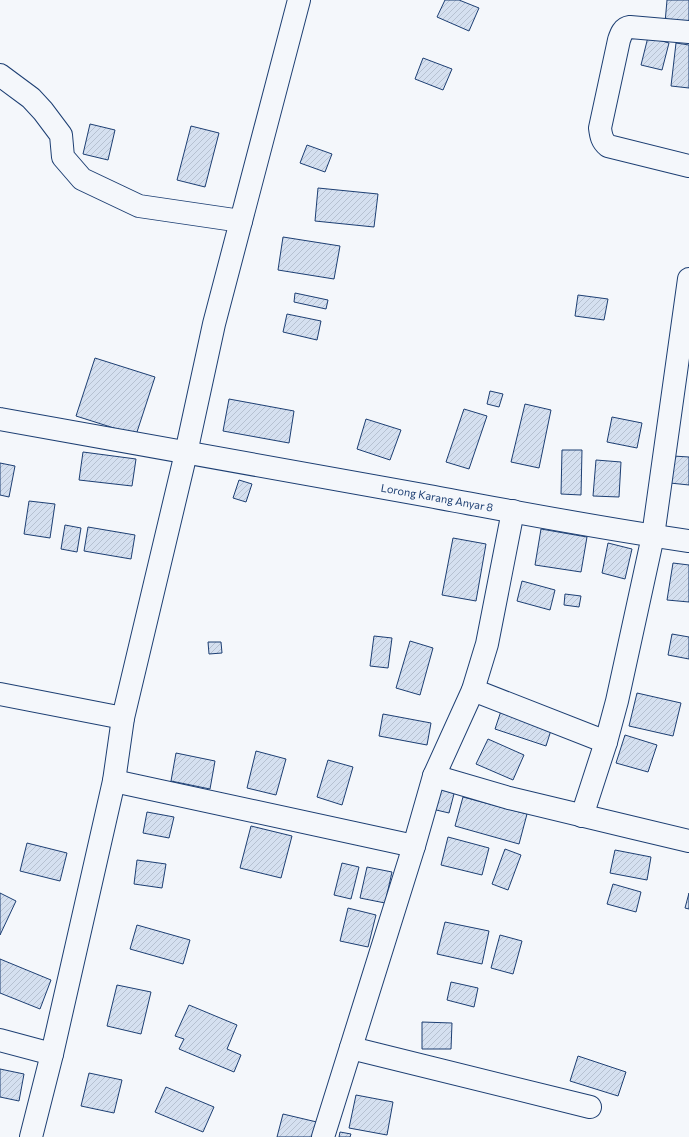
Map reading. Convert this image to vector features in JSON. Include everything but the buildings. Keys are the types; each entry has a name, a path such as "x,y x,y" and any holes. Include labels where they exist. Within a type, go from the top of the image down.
{"street":[{"path":"31,1137 52,1054 114,781 123,718 186,453 214,324 299,0"},
{"path":"689,32 630,27 627,27 623,31 619,40 600,128 600,135 608,146 689,166"},
{"path":"0,75 31,98 43,111 61,135 63,157 82,179 139,206 241,221"},
{"path":"582,816 606,742 617,701 653,536 689,279"},
{"name":"Lorong Karang Anyar 8","path":"0,419 653,536 689,541"},
{"path":"323,1137 414,846 434,776 473,690 487,644 513,511"},
{"path":"473,690 606,742"},
{"path":"0,694 123,718"},
{"path":"434,776 509,798 689,840"},
{"path":"114,781 414,846"},
{"path":"0,1040 52,1054"},
{"path":"351,1048 590,1107"}]}
